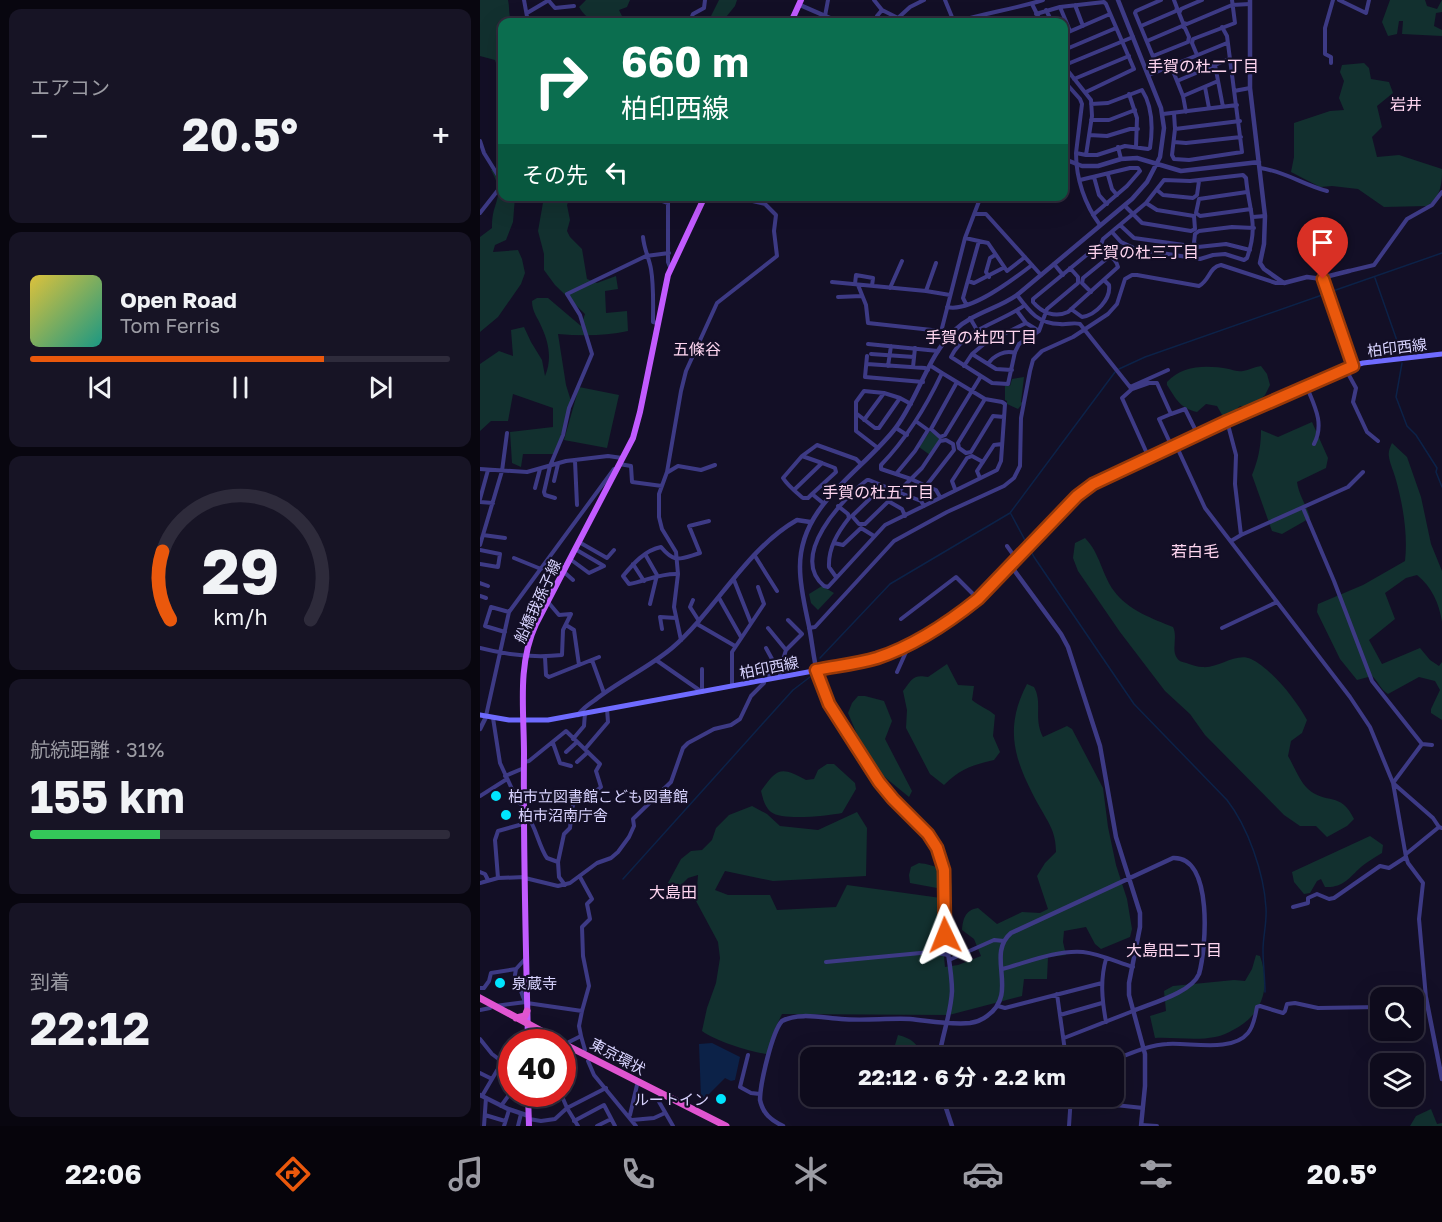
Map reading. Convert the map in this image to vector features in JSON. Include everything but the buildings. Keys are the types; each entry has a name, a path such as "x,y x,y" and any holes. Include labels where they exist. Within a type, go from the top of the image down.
{"highway":[{"name":"東京環状","path":"480,1000 531,1029"},
{"path":"516,1018 525,1016 526,1005"},
{"name":"東京環状","path":"492,1007 516,1018 530,1029"},
{"name":"東京環状","path":"576,1050 726,1126"},
{"name":"東京環状","path":"576,1052 588,1061 718,1126"}],"main road":[{"path":"793,18 801,2"},
{"name":"船橋我孫子線","path":"527,1027 523,678 525,655 532,633 622,461 638,425 670,267 703,201"},
{"name":"柏印西線","path":"483,716 524,721 548,720 867,661 903,648 924,637 978,599 1081,492 1103,479 1345,368 1442,354"}],"street":[{"path":"524,0 528,18"},
{"path":"692,18 693,14 704,8 705,0"},
{"path":"825,16 828,0"},
{"path":"874,0 882,10 898,18 910,7 924,0"},
{"path":"945,0 953,18"},
{"path":"969,18 1043,0"},
{"path":"941,1047 951,994 944,924 944,870 937,848 928,834 879,782 829,704 816,670 800,576 800,558 810,522 823,504 896,428 912,404 944,341 970,318 1001,305 1017,295 1125,206 1147,182 1157,164 1163,138 1163,114 1118,0"},
{"path":"1159,0 1136,11 1159,71"},
{"path":"1140,26 1176,11 1174,0"},
{"path":"1202,0 1181,9 1179,13 1183,23 1187,24 1232,2 1250,2 1250,88 1265,216 1264,244 1260,262 1264,269 1284,283"},
{"path":"1331,63 1331,57 1325,54 1325,28 1333,0"},
{"path":"1339,0 1366,13 1369,0"},
{"path":"527,13 549,1 555,8 574,6"},
{"path":"801,2 830,18"},
{"path":"1036,14 1060,7 1104,2 1134,69 1086,92"},
{"path":"1197,55 1192,43 1193,39 1235,23 1232,2"},
{"path":"1032,4 1038,18"},
{"path":"1075,5 1083,26"},
{"path":"1060,7 1065,18"},
{"path":"878,18 882,10"},
{"path":"1046,10 1050,18"},
{"path":"1068,26 1070,31 1110,14"},
{"path":"1147,41 1182,26 1190,37 1188,42 1153,56"},
{"path":"1174,113 1172,155 1174,159 1189,160 1242,152 1240,121 1227,43 1222,27"},
{"path":"1068,48 1116,28"},
{"path":"1068,62 1133,37"},
{"path":"1149,75 1227,43"},
{"path":"1074,79 1129,56"},
{"path":"1177,81 1229,59"},
{"path":"1215,65 1223,106"},
{"path":"1171,66 1183,96 1186,111"},
{"path":"1068,70 1090,96 1091,120 1086,154"},
{"path":"1183,96 1218,81"},
{"path":"1068,86 1082,104 1076,164 1093,215 1100,225"},
{"path":"1205,87 1209,108"},
{"path":"1234,91 1250,88"},
{"path":"1076,153 1097,155 1118,147 1150,148 1152,127 1148,104 1142,90 1108,103 1091,104"},
{"path":"1129,94 1135,110 1138,129 1136,147"},
{"path":"1148,104 1159,100"},
{"path":"1163,114 1237,105"},
{"path":"1091,120 1108,120 1135,110"},
{"path":"1175,129 1240,121"},
{"path":"1089,135 1107,136 1126,129 1138,129"},
{"path":"1174,142 1186,143 1241,136"},
{"path":"480,141 498,177"},
{"path":"1118,147 1121,159"},
{"path":"1221,156 1222,167"},
{"path":"1130,158 1130,168"},
{"path":"1068,161 1076,164 1098,166 1121,159 1144,159 1181,171 1260,165 1327,191"},
{"path":"1080,180 1130,168 1138,168 1140,171 1127,186 1093,215"},
{"path":"1213,169 1214,178"},
{"path":"1107,175 1117,195"},
{"path":"1098,253 1103,239 1146,203 1164,180 1199,181 1245,176 1254,228 1250,250 1244,260 1225,254 1200,259 1129,247 1112,232"},
{"path":"1094,177 1099,195 1107,204"},
{"path":"1157,190 1163,195 1193,198 1197,195 1199,181"},
{"path":"480,213 498,189"},
{"path":"1247,192 1199,199 1196,213 1200,216 1251,209"},
{"path":"809,628 815,627 870,565 897,539 947,512 1002,488 1011,481 1020,466 1021,418 1033,360 1045,349 1085,329 1112,310 1118,301 1123,282 1128,277 1134,275 1195,286 1203,284 1213,268 1221,265 1275,283 1284,283 1303,278 1321,278 1374,265 1407,219 1432,205 1442,192"},
{"path":"663,201 669,203 670,267"},
{"path":"752,201 765,204"},
{"path":"681,640 674,600 678,574 676,552 662,529 659,517 659,494 667,472 683,381 717,303 777,256 774,231 776,215 764,201"},
{"path":"944,341 941,338 941,331 950,295 965,238 979,201"},
{"path":"1125,206 1132,215 1145,224 1191,231 1195,229 1194,216 1157,210 1146,203"},
{"path":"975,214 986,214 1041,275"},
{"path":"1253,217 1265,216"},
{"path":"1120,225 1134,238 1191,246 1194,250 1193,258"},
{"path":"1250,250 1226,244 1198,247 1194,243 1195,234 1199,231 1232,227 1254,228"},
{"path":"643,237 654,287 653,322 657,323"},
{"path":"965,238 988,243 1005,271 1009,271 1025,257"},
{"path":"966,304 963,298 979,241"},
{"path":"555,498 545,495 544,492 550,466 563,435 569,408 592,354 580,315 567,294 646,256 669,253"},
{"path":"1089,253 1098,253 1110,256 1117,263 1118,267 1105,281 1071,309 1058,315 1037,308 1033,299 1089,253"},
{"path":"988,277 986,272 990,258 995,255"},
{"path":"1090,292 1082,283 1083,278 1110,256"},
{"path":"890,288 903,261"},
{"path":"926,291 936,263"},
{"path":"1054,264 1063,275"},
{"path":"947,307 956,308 1001,290 1032,265"},
{"path":"968,281 974,283 1003,268"},
{"path":"1025,305 966,338 951,355 952,359 995,384 1006,385 1010,382 1015,353 1019,344 1039,331 1050,306 1078,283 1078,278 1070,268"},
{"path":"872,286 873,278 856,275 856,284 862,296 868,323 941,331"},
{"path":"1321,278 1353,366"},
{"path":"1071,309 1082,317 1097,310 1109,295 1109,285 1105,281"},
{"path":"832,282 950,295"},
{"path":"1017,295 1034,317 1061,324 1077,323 1085,329 1131,388"},
{"path":"838,297 862,296"},
{"path":"1017,311 1026,323 1039,331"},
{"path":"970,318 977,330"},
{"path":"964,366 972,354 990,341 1026,323"},
{"path":"868,344 938,351"},
{"path":"888,366 891,346"},
{"path":"913,367 915,348"},
{"path":"988,364 992,358 1004,352 1015,353"},
{"path":"972,354 999,370 1012,370"},
{"path":"914,357 869,355 865,377 923,382"},
{"path":"867,364 930,368 985,399 1004,402 1001,461 996,470 905,516 885,525 828,586 824,586 814,573 816,545 823,528 838,506 867,480 921,501 924,506"},
{"path":"1345,368 1356,388 1353,402 1367,432 1378,441"},
{"path":"1149,458 1122,398 1131,388 1167,370"},
{"path":"940,497 936,490 880,467 916,422 942,373"},
{"path":"957,382 931,429 940,437 945,435 981,376"},
{"path":"1131,388 1157,383 1171,414"},
{"path":"1306,386 1320,426 1314,444"},
{"path":"878,449 856,431 857,400 864,391 884,393 912,404"},
{"path":"864,420 884,393"},
{"path":"856,414 875,428 879,428 900,398"},
{"path":"985,399 958,443 959,448 966,453 971,452 993,416 1004,417"},
{"path":"1198,435 1185,409 1159,419 1200,499 1364,716 1393,783 1408,863 1420,877 1424,887 1419,919 1426,998 1442,1079"},
{"path":"1227,421 1236,455 1235,484 1241,534"},
{"path":"896,474 927,433 927,428 916,422"},
{"path":"896,428 907,435"},
{"path":"480,545 502,471 507,433"},
{"path":"883,486 853,514 853,519 859,524 863,525 898,492 922,468 940,441 946,440 954,446 954,450 926,486"},
{"path":"980,478 977,471 994,445 1002,444"},
{"path":"802,456 835,468 836,472 805,499 783,478 802,456 817,445 856,459 862,465"},
{"path":"480,469 527,472 558,464 617,456 631,466 632,482 662,486"},
{"path":"956,489 952,481 967,458 972,456 983,462"},
{"path":"575,461 577,505"},
{"path":"480,729 501,653 509,612 604,482 622,461"},
{"path":"794,490 822,463"},
{"path":"554,481 558,464"},
{"path":"667,472 678,466 701,470 716,465"},
{"path":"535,488 541,469"},
{"path":"488,470 480,501 493,503"},
{"path":"1231,541 1241,534 1348,487 1363,472"},
{"path":"842,485 851,494"},
{"path":"812,494 823,504"},
{"path":"888,501 902,509 905,516"},
{"path":"836,577 829,565 834,543 849,518 848,514 838,506"},
{"path":"1303,508 1372,681 1422,744 1432,745"},
{"path":"578,715 604,693 656,660 681,640 768,542 794,521 802,519 810,522"},
{"path":"678,574 666,573 629,584 623,576 633,564 652,549 661,548 676,560 700,553 688,526 709,521"},
{"path":"480,523 486,523"},
{"path":"834,543 843,545 861,528 874,536"},
{"path":"483,535 506,538"},
{"path":"579,542 607,558 614,550"},
{"path":"1007,546 1017,560"},
{"path":"570,559 589,573 604,566 575,549"},
{"path":"480,550 501,554 498,567 480,564"},
{"path":"645,554 657,575 650,604"},
{"path":"755,556 777,591"},
{"path":"514,558 541,569"},
{"path":"800,558 814,559"},
{"path":"633,564 644,581"},
{"path":"1011,566 1068,647 1100,746 1116,837 1141,919 1129,995 1146,1061 1141,1125 1156,1126"},
{"path":"564,572 573,580"},
{"path":"901,619 956,578 978,599"},
{"path":"734,580 751,623"},
{"path":"480,583 488,586"},
{"path":"732,686 731,657 735,646 764,604 758,587"},
{"path":"480,596 486,598"},
{"path":"719,598 741,637"},
{"path":"693,600 690,607 698,623 735,646"},
{"path":"480,648 501,653 545,657 562,655 563,630 571,614 559,615 548,602"},
{"path":"1222,628 1277,602"},
{"path":"505,632 485,626 491,607 509,612"},
{"path":"663,629 660,617 676,618"},
{"path":"780,676 786,651 802,634 788,620"},
{"path":"566,625 574,630 579,665"},
{"path":"768,628 786,651"},
{"path":"480,883 498,878 525,877 555,886 565,885 580,877 597,863 611,858 623,846 634,826 633,819 671,783 683,748 714,729 731,725 740,719 752,696 766,679 772,659 766,648"},
{"path":"897,672 906,652 903,648"},
{"path":"545,657 546,675 549,677 599,657"},
{"path":"592,660 604,693"},
{"path":"656,660 702,692"},
{"path":"702,669 702,692"},
{"path":"577,762 608,722 607,709"},
{"path":"566,752 584,726 585,713"},
{"path":"493,718 497,753 518,802 524,806"},
{"path":"480,796 566,731 600,764 596,771 601,787 575,799 570,828 564,834 558,862 559,877 565,885"},
{"path":"553,743 560,763 571,766"},
{"path":"1393,783 1422,744"},
{"path":"1293,907 1308,903 1308,898 1317,894 1329,899 1334,898 1380,866 1389,868 1440,828 1393,783"},
{"path":"498,878 495,840 498,831 526,820 572,809"},
{"path":"526,820 547,858 558,862"},
{"path":"783,1126 764,1112 760,1105 760,1094 776,1029 780,1023 788,1018 860,1021 908,1019 971,1023 978,1021 991,1013 998,1005 1003,988 1000,951 1004,941 1017,929 1173,858 1183,859 1192,867 1197,878 1206,916 1202,966 1197,980 1186,989 1064,1038"},
{"path":"480,872 485,874 488,880"},
{"path":"580,877 592,899 587,904 590,919 582,927 583,956 589,986 579,1026 585,1050 583,1053"},
{"path":"826,962 932,951 948,958 994,940 1004,941"},
{"path":"1002,969 1059,953 1086,952 1133,967"},
{"path":"526,958 516,969 515,975 526,1005"},
{"path":"1106,959 1102,983 1102,1003 1106,1022"},
{"path":"480,988 486,985 492,972 516,969"},
{"path":"998,1005 1005,1008 1102,983"},
{"path":"1057,994 1065,1047"},
{"path":"1060,1015 1102,1003"},
{"path":"1124,1056 1169,1043 1223,1044 1236,1042 1247,1035 1251,1029 1257,1007 1260,1006 1283,1012 1287,1004 1295,1003 1318,1008 1370,1007"},
{"path":"480,1010 526,1005 582,1011"},
{"path":"576,1038 581,1036"},
{"path":"480,1041 498,1058"},
{"path":"748,1055 740,1087 760,1094"},
{"path":"588,1061 594,1075 636,1126"},
{"path":"484,1126 483,1096 498,1068"},
{"path":"480,1073 492,1078"},
{"path":"631,1118 637,1085"},
{"path":"503,1107 529,1120 551,1124 567,1108 606,1088"},
{"path":"483,1096 498,1104"},
{"path":"660,1097 658,1100 673,1126"},
{"path":"574,1121 603,1105 615,1126"},
{"path":"1124,1106 1143,1108"},
{"path":"946,1107 952,1126"},
{"path":"1069,1126 1070,1107"},
{"path":"567,1108 577,1126"},
{"path":"483,1114 505,1123 509,1110"},
{"path":"631,1118 654,1118 665,1113"},
{"path":"518,1126 521,1114"},
{"path":"597,1126 611,1119"}],"green space":[{"path":"480,0 508,0 510,18 498,18 498,69 495,60 480,56"},
{"path":"586,0 630,0 627,7 619,10 623,18 588,18 579,7"},
{"path":"719,0 737,0 725,18 710,18"},
{"path":"1390,0 1425,0 1427,6 1437,9 1442,0 1442,12 1436,13 1434,26 1442,30 1442,36 1402,34 1403,21 1399,21 1397,34 1388,36 1382,22"},
{"path":"1364,63 1369,68 1371,79 1389,82 1393,93 1377,106 1382,127 1372,137 1377,157 1399,155 1442,169 1440,190 1427,206 1384,207 1358,189 1320,187 1291,172 1294,157 1294,123 1330,111 1344,110 1339,98 1344,81 1340,72 1342,65"},
{"path":"498,169 498,187 496,180 491,170"},
{"path":"498,194 498,201 515,201 513,222 506,240 495,245 493,252 518,250 525,273 521,284 498,317 480,332 480,237 492,228"},
{"path":"543,201 568,201 567,205 570,220 567,231 582,249 587,279 597,283 616,276 618,289 605,291 606,313 627,311 628,331 593,335 558,334 566,385 571,401 556,454 523,454 521,467 512,463 510,432 553,427 553,408 513,394 508,421 491,421 480,431 480,364 499,351 513,356 511,330 524,327 542,360 545,376 549,358 548,346 534,312 532,301 537,298 548,298 581,326 585,314 555,285 544,270 544,254 538,231"},
{"path":"1261,366 1267,374 1270,385 1265,395 1253,406 1240,406 1225,420 1217,406 1206,404 1197,412 1186,408 1167,385 1173,376 1188,369 1212,367 1241,371"},
{"path":"1024,377 1021,402 1023,403 1018,409 1007,404 1005,386 1010,386 1012,379"},
{"path":"579,387 619,395 607,448 564,440"},
{"path":"1312,422 1328,458 1326,468 1297,482 1310,518 1282,534 1272,531 1252,475 1259,453 1261,430 1278,437"},
{"path":"930,431 941,438 930,455 919,447"},
{"path":"1392,443 1407,457 1421,497 1431,544 1442,571 1442,622 1434,596 1417,575 1406,578 1385,593 1395,619 1369,640 1382,664 1420,648 1430,660 1439,666 1442,662 1442,720 1431,713 1440,690 1435,681 1419,677 1388,694 1372,676 1357,680 1340,659 1317,612 1318,604 1363,585 1405,561 1403,510 1389,455"},
{"path":"1085,538 1094,550 1110,585 1120,598 1141,613 1173,627 1175,655 1179,660 1208,667 1245,657 1267,670 1283,686 1307,720 1302,733 1291,741 1288,756 1308,789 1315,794 1338,801 1349,810 1354,819 1347,826 1327,837 1316,826 1300,826 1284,815 1205,735 1190,714 1165,691 1120,632 1078,571 1073,558 1075,543"},
{"path":"822,586 834,593 818,610 811,603 809,594"},
{"path":"947,664 958,685 974,686 972,700 995,715 993,736 1000,752 994,760 967,768 944,785 930,774 906,728 907,710 903,691 913,678 928,677"},
{"path":"1027,684 1034,687 1037,693 1039,723 1043,737 1067,726 1072,729 1103,788 1116,865 1127,899 1132,929 1130,937 1101,949 1095,944 1086,927 1064,931 1063,942 1066,955 1048,957 1047,979 1024,979 1022,996 949,1015 782,1014 767,1054 715,1039 702,1031 716,983 720,958 718,942 696,901 698,875 688,878 677,889 668,883 681,859 691,851 702,850 712,840 716,828 729,815 752,806 767,814 780,826 818,830 857,812 867,828 866,876 773,881 725,871 715,890 728,895 770,895 777,910 836,907 847,885 941,898 945,967 958,965 981,956 974,939 962,930 964,919 970,911 978,908 997,924 1022,912 1040,913 1048,909 1037,876 1056,852 1055,838 1023,774 1015,745 1015,716"},
{"path":"858,696 884,701 892,721 885,739 912,791 909,797 870,765 848,713"},
{"path":"827,764 834,764 855,783 856,789 842,813 794,817 777,815 767,808 761,791 776,774 785,771 806,780 814,779 818,770"},
{"path":"1370,836 1383,845 1382,853 1363,865 1341,884 1325,887 1321,879 1317,881 1310,893 1304,894 1294,882 1292,872"},
{"path":"919,863 938,868 948,875 952,886 951,894 937,888 910,883 911,867"},
{"path":"1256,955 1260,956 1263,967 1264,989 1258,1008 1243,1024 1215,1037 1155,1038 1150,1016 1166,1011 1164,991 1173,986 1245,981"},
{"path":"898,1035 914,1042 917,1047 889,1047 895,1045"},
{"path":"1431,1109 1437,1124 1442,1123 1442,1126 1410,1126 1416,1116"}],"water":[{"path":"712,1043 740,1057 735,1080 725,1078 705,1098 701,1098 699,1044"}],"waterway":[{"path":"1330,292 1442,253"},
{"path":"1375,278 1402,355"},
{"path":"1119,369 1145,357 1325,294"},
{"path":"1402,363 1396,397 1407,426 1416,435 1437,468 1436,472 1442,487"},
{"path":"820,658 890,584 1010,513 1115,372"},
{"path":"1011,514 1034,557 1134,704 1227,800 1242,823 1254,851 1265,894 1263,950 1265,992"},
{"path":"623,879 793,690 810,677"}],"place":[{"name":"柏市立図書館こども図書館","path":"496,796"},
{"name":"柏市沼南庁舎","path":"506,815"},
{"name":"泉蔵寺","path":"500,983"},
{"name":"ルートイン","path":"721,1099"}],"district":[{"name":"手賀の杜二丁目","path":"1203,66"},
{"name":"岩井","path":"1406,104"},
{"name":"手賀の杜三丁目","path":"1143,252"},
{"name":"手賀の杜四丁目","path":"981,337"},
{"name":"五條谷","path":"697,349"},
{"name":"手賀の杜五丁目","path":"878,492"},
{"name":"若白毛","path":"1195,551"},
{"name":"大島田","path":"673,892"},
{"name":"大島田二丁目","path":"1174,950"}],"route":[{"path":"945,935 944,870 937,848 928,834 879,782 829,704 816,670 875,659 924,637 978,599 1077,496 1093,484 1227,421 1353,366 1323,279"}]}
